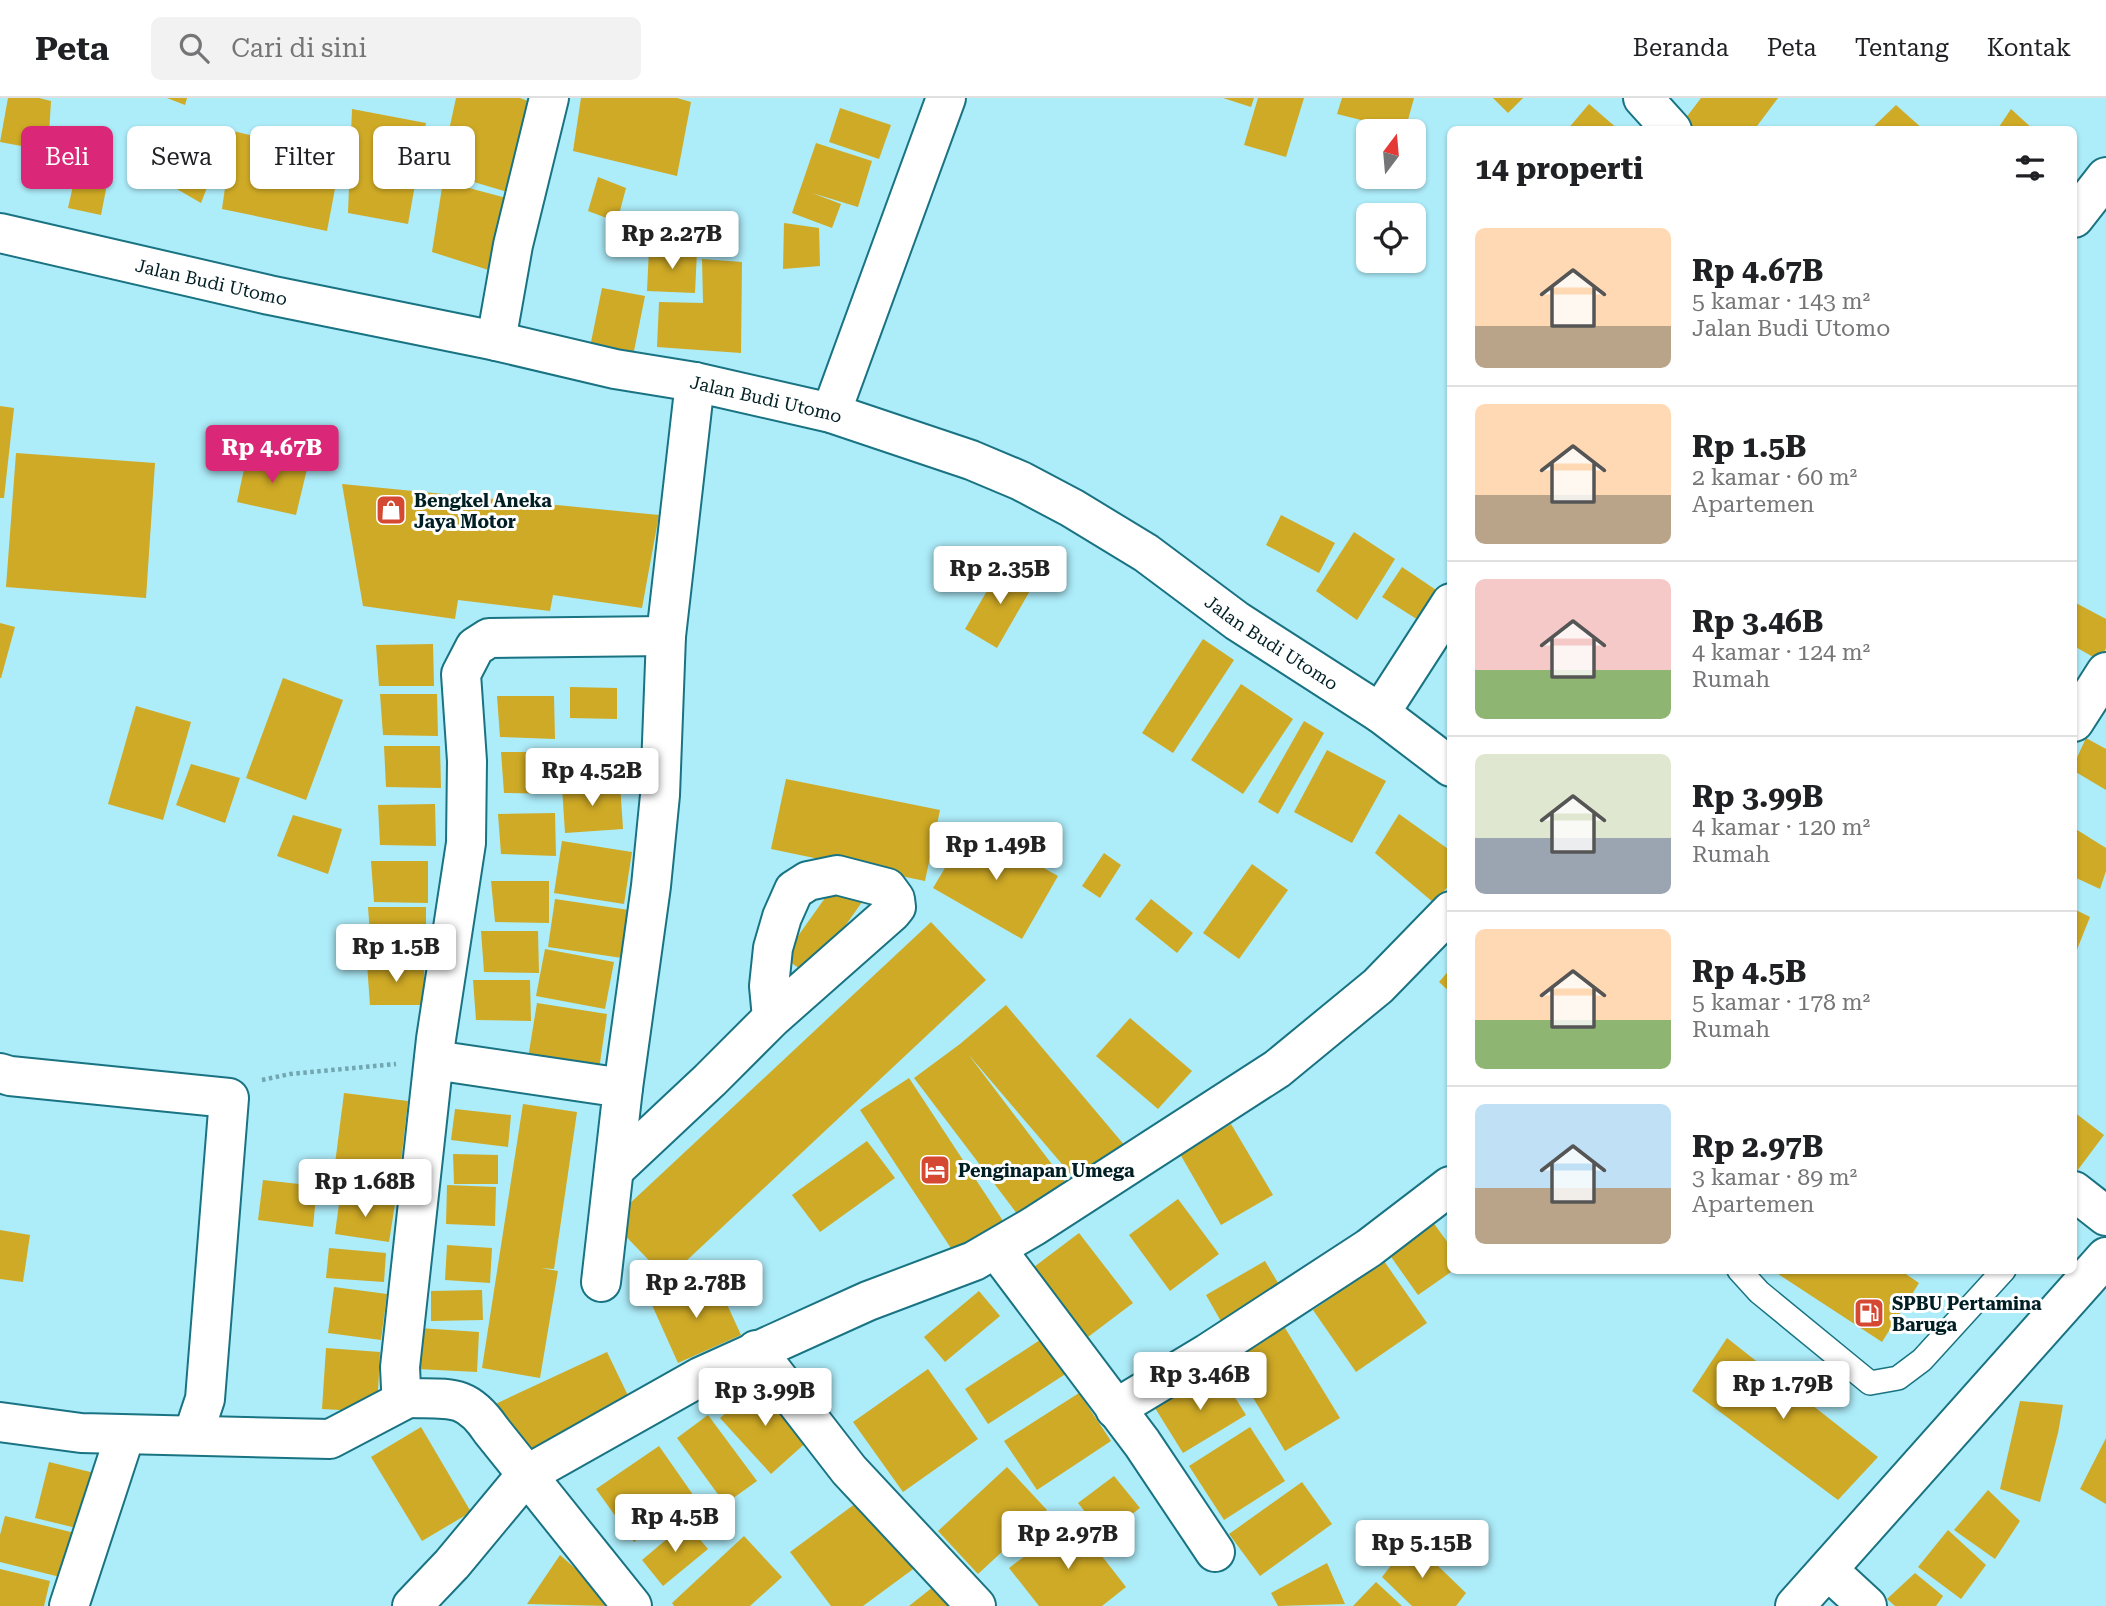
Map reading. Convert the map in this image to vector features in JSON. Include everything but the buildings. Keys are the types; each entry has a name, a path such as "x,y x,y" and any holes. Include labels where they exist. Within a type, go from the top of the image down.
{"street":[{"path":"496,341 513,245 549,98"},
{"path":"831,413 946,98"},
{"path":"1643,98 1668,126"},
{"path":"2077,214 2106,177"},
{"name":"Jalan Budi Utomo","path":"0,233 269,295 496,341 615,369 695,382 831,413 971,460 1021,481 1072,508 1146,553 1237,621 1380,713 1447,764"},
{"path":"601,1282 623,1088 651,886 660,795 666,636 695,382"},
{"path":"1380,713 1447,609"},
{"path":"408,1398 401,1388 400,1367 434,1060 466,843 467,761 461,674 475,647 489,638 666,636"},
{"path":"2077,717 2106,672"},
{"path":"412,1606 452,1564 526,1475 700,1377 756,1350 868,1301 974,1261 996,1249 1277,1069 1378,986 1447,915"},
{"path":"614,1170 772,1018"},
{"path":"434,1060 623,1088"},
{"path":"0,1073 229,1098 205,1399 193,1435"},
{"path":"1115,1409 1208,1353 1369,1248 1447,1188"},
{"path":"2077,1195 2106,1216"},
{"path":"996,1249 1142,1443 1215,1552"},
{"path":"1795,1606 2106,1257"},
{"path":"756,1350 849,1471 976,1606"},
{"path":"0,1422 81,1433 330,1439 408,1398 463,1401 480,1413 526,1475 632,1606"},
{"path":"69,1606 125,1435"},
{"path":"1828,1570 1867,1606"}],"lane":[{"path":"1743,1274 1759,1292 1870,1383 1898,1378 1922,1360 2000,1274"}],"path":[{"path":"229,1098 236,1088 290,1074 434,1060"}],"place":[{"name":"Bengkel Aneka Jaya Motor","path":"391,510"},
{"name":"Penginapan Umega","path":"935,1170"},
{"name":"SPBU Pertamina Baruga","path":"1869,1313"}]}
